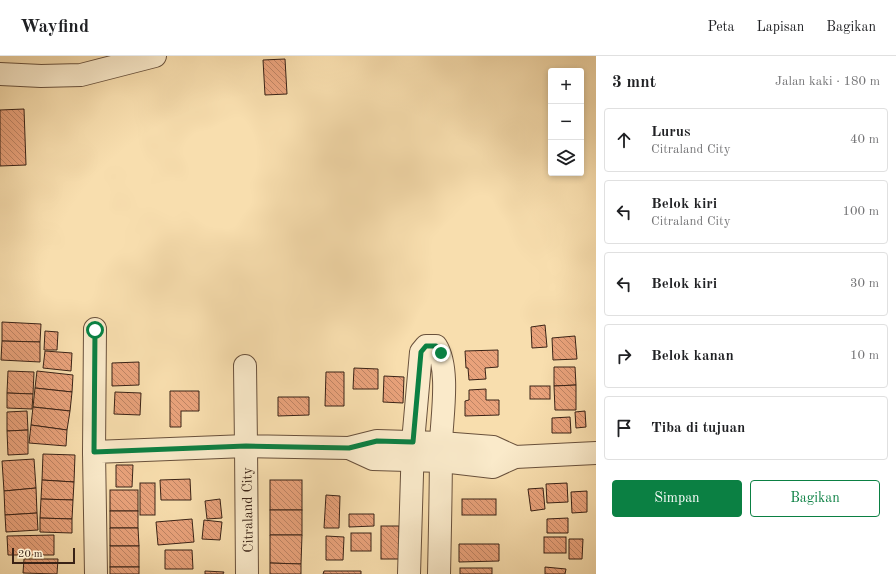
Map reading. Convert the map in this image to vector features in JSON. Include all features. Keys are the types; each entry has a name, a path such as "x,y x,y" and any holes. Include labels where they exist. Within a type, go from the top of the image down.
{"street":[{"path":"0,74 41,76 80,75 155,56"},
{"path":"95,330 94,452 96,574"},
{"path":"409,574 413,451 421,352 426,346 436,346 441,353 444,379 439,574"},
{"path":"245,366 246,446"},
{"name":"Citraland City","path":"94,452 246,446 349,448 377,441 413,451 441,452 493,447 515,457 596,453"},
{"name":"Citraland City","path":"246,446 247,574"}],"building":[{"path":"285,59 287,94 265,95 263,60"},
{"path":"24,109 26,165 0,166 0,110"},
{"path":"2,322 41,324 40,342 2,341"},
{"path":"545,325 547,347 532,348 531,327"},
{"path":"45,331 58,332 57,350 44,350"},
{"path":"575,336 577,359 553,360 552,338"},
{"path":"2,341 40,342 40,362 1,360"},
{"path":"498,350 498,367 485,368 486,379 469,380 468,368 466,368 465,351"},
{"path":"45,351 72,353 71,371 43,368"},
{"path":"139,362 139,385 112,386 112,363"},
{"path":"554,367 575,367 576,385 554,386"},
{"path":"354,368 378,369 378,389 353,389"},
{"path":"8,371 34,372 33,394 7,393"},
{"path":"37,371 73,375 72,392 35,388"},
{"path":"326,372 344,372 344,406 325,406"},
{"path":"384,376 404,377 403,403 383,402"},
{"path":"576,385 576,410 555,410 554,386"},
{"path":"530,386 550,386 550,399 530,399"},
{"path":"35,388 72,392 70,411 33,407"},
{"path":"486,389 486,400 499,400 499,415 465,416 465,401 469,400 469,390"},
{"path":"170,391 199,391 199,411 181,411 181,427 170,427"},
{"path":"115,392 141,393 140,415 114,414"},
{"path":"7,393 33,394 32,409 7,408"},
{"path":"278,397 309,397 309,415 278,416"},
{"path":"33,407 70,411 67,430 31,425"},
{"path":"27,411 28,430 7,431 7,412"},
{"path":"585,411 586,427 576,428 575,412"},
{"path":"570,417 571,433 552,433 552,418"},
{"path":"31,425 67,430 66,446 29,443"},
{"path":"28,430 28,454 8,455 7,431"},
{"path":"43,454 75,455 74,482 42,480"},
{"path":"34,459 36,488 4,491 2,461"},
{"path":"116,465 133,465 132,487 116,487"},
{"path":"190,479 191,500 161,500 160,480"},
{"path":"42,480 74,482 73,500 41,499"},
{"path":"270,480 302,480 302,510 270,510"},
{"path":"140,483 155,483 155,515 140,515"},
{"path":"567,483 568,502 547,503 546,484"},
{"path":"36,488 37,513 5,515 4,491"},
{"path":"543,488 545,509 531,511 528,489"},
{"path":"110,490 138,490 138,511 110,511"},
{"path":"587,491 587,512 572,513 571,492"},
{"path":"326,495 340,496 339,528 324,528"},
{"path":"41,499 73,500 72,519 40,518"},
{"path":"220,499 222,518 207,519 205,501"},
{"path":"462,499 496,499 496,515 462,515"},
{"path":"270,510 302,510 302,535 270,535"},
{"path":"110,511 138,511 138,528 110,528"},
{"path":"37,513 38,530 6,532 5,515"},
{"path":"349,514 374,514 374,526 349,527"},
{"path":"40,518 72,519 72,533 40,532"},
{"path":"568,518 568,533 547,533 547,519"},
{"path":"192,519 194,542 158,545 156,522"},
{"path":"204,520 222,522 220,540 202,539"},
{"path":"381,526 399,526 399,559 381,559"},
{"path":"110,528 138,528 139,546 110,546"},
{"path":"351,533 371,533 371,551 351,551"},
{"path":"54,535 54,555 8,555 7,536"},
{"path":"270,535 302,535 301,564 270,563"},
{"path":"326,536 344,537 343,560 326,560"},
{"path":"544,537 566,537 566,553 544,553"},
{"path":"569,539 583,539 582,559 569,559"},
{"path":"459,544 499,544 499,561 459,562"},
{"path":"110,546 139,546 139,567 110,567"},
{"path":"165,550 192,550 193,569 165,569"},
{"path":"24,559 58,559 57,574 23,573"},
{"path":"270,563 301,564 301,574 270,574"},
{"path":"110,567 139,567 139,574 110,574"},
{"path":"545,567 566,569 565,574 545,574"},
{"path":"460,568 492,568 492,574 460,574"},
{"path":"205,571 224,572 223,574 205,574"},
{"path":"324,571 361,571 361,574 323,574"}],"route":[{"path":"95,330 94,452 246,446 349,448 377,441 413,442 421,352 426,346 436,346 441,353"}]}
